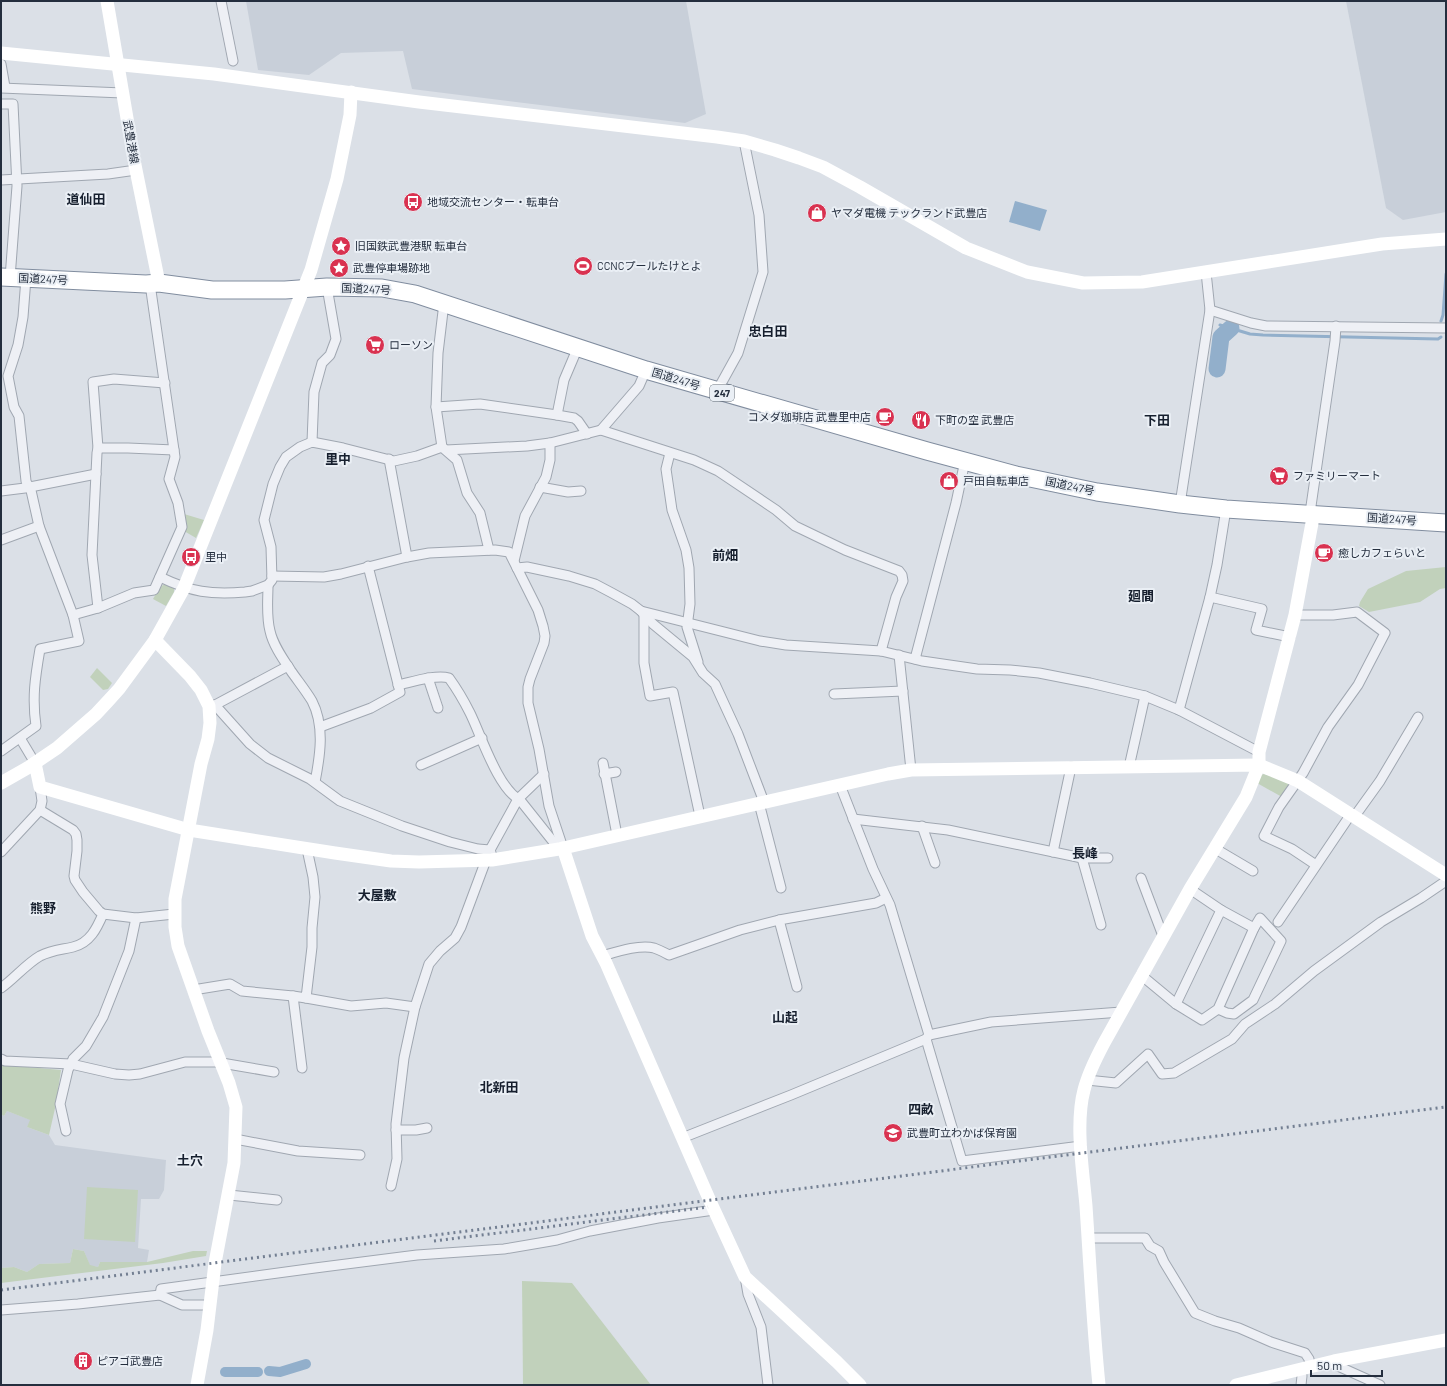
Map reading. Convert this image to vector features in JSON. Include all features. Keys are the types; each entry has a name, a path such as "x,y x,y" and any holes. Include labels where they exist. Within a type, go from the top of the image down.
{"highway":[{"name":"国道247号","path":"12,278 155,284 212,290 285,290 327,287 382,288 415,294 646,370 716,391 1016,475 1097,492 1180,504 1226,509 1446,523"}],"street":[{"name":"武豊港線","path":"106,1 155,284"},
{"path":"221,1 233,61"},
{"path":"1,53 214,74 418,102 709,136 744,142 775,150 823,168 860,187 966,248 1027,272 1083,283 1142,282 1382,244 1446,239"},
{"path":"1,64 3,88 123,93"},
{"path":"1,783 57,748 96,714 119,689 155,640 184,588 311,270 337,179 350,115 351,92"},
{"path":"1,104 14,104 16,179 12,278 23,317 18,346 5,376 14,407 19,416 26,482 29,486 39,526 73,615 79,641 40,649 33,695 36,726 1,751"},
{"path":"716,391 738,352 763,272 759,215 744,142"},
{"path":"1,180 108,174 136,170"},
{"path":"1180,504 1210,310 1206,272"},
{"path":"73,615 98,608 134,593 154,590 182,527 178,503 169,479 175,457 165,383 155,284"},
{"path":"312,442 314,392 322,364 330,355 336,339 327,287"},
{"path":"444,303 438,353 436,407 444,448 457,460 467,492 480,513 489,550"},
{"path":"1210,310 1260,325 1336,333 1446,328"},
{"path":"1099,1385 1094,1338 1081,1146 1081,1108 1084,1091 1087,1080 1104,1043 1141,975 1190,888 1246,797 1259,759 1295,615 1312,523 1311,506 1336,333"},
{"path":"557,415 564,380 578,347"},
{"path":"160,577 184,588 201,592 238,593 252,591 268,585 272,580 271,546 264,520 273,484 280,466 286,457 300,447 312,442 394,461 444,448 550,443 601,430 639,386 646,370"},
{"path":"98,608 92,556 98,448 93,382 114,379 165,383"},
{"path":"436,407 480,404 574,418 578,421 587,434"},
{"path":"601,430 694,460 718,471 776,510 795,526 845,550 899,571 902,575 902,581 881,650"},
{"path":"515,564 525,516 546,477 550,460 550,443"},
{"path":"98,448 174,450"},
{"path":"670,452 666,469 672,510 686,550 690,568 690,604 687,627 696,652 699,666"},
{"path":"389,459 407,557"},
{"path":"915,659 966,461"},
{"path":"1,491 96,474"},
{"path":"540,487 568,492 581,491"},
{"path":"1178,710 1210,596 1217,565 1226,509"},
{"path":"1,540 39,526"},
{"path":"272,576 324,577 407,557 429,554 489,550 509,552 538,610 545,636 544,643 530,679 527,694 544,774 549,806 561,848 590,930 714,1210 745,1276 748,1294 761,1327 768,1385"},
{"path":"515,564 552,572 595,584 632,604 653,624 693,657 715,684 738,734 761,803 781,888"},
{"path":"320,727 371,708 400,692 368,566"},
{"path":"268,585 269,630 275,645 312,701 318,714 320,727 319,761 315,782"},
{"path":"1210,596 1262,609 1256,630 1290,637"},
{"path":"1295,615 1333,615 1357,612 1385,633 1358,686 1328,727 1298,781 1280,807 1264,836 1292,850 1316,865"},
{"path":"643,613 760,641 786,645 881,650 915,659 977,669 1010,670 1063,677 1145,696 1178,710 1298,781 1446,875"},
{"path":"643,613 644,663 650,696 673,692 700,816"},
{"path":"155,640 190,676 212,705 250,744 268,758 310,779 340,801 371,814 450,842 478,849 489,857"},
{"path":"899,655 911,770"},
{"path":"212,705 288,666"},
{"path":"398,685 428,678 450,678 470,712 507,789 520,800 561,848"},
{"path":"428,678 438,708"},
{"path":"834,694 903,691"},
{"path":"1129,767 1145,696"},
{"path":"197,1385 214,1281 215,1263 234,1163 236,1107 229,1083 193,990 178,946 174,914 175,899 201,764 208,739 212,705"},
{"path":"1278,922 1350,814 1357,813 1380,781 1418,717"},
{"path":"1,852 40,810 42,801 35,763 20,738"},
{"path":"421,765 482,738"},
{"path":"40,786 189,830 307,849 419,862 489,857 561,848 911,770 1129,767 1259,759"},
{"path":"603,763 617,835"},
{"path":"1053,852 1071,767"},
{"path":"604,774 616,772"},
{"path":"391,1186 397,1159 396,1130 404,1058 414,1007 429,964 440,951 455,938 461,927 489,857 518,799 544,774"},
{"path":"840,785 873,869 890,905 962,1162 1081,1146"},
{"path":"40,810 73,830 76,834 77,851 74,876 75,880 98,911 103,914 136,918 174,914"},
{"path":"853,819 948,830 1082,858 1108,858"},
{"path":"922,826 935,863"},
{"path":"1214,848 1253,871"},
{"path":"306,998 312,947 315,897 313,877 307,849"},
{"path":"1082,858 1101,926"},
{"path":"1141,878 1164,936"},
{"path":"1087,1080 1116,1083 1148,1054 1162,1074 1174,1073 1232,1039 1245,1024 1275,1004 1314,971 1381,922 1446,881"},
{"path":"1190,888 1221,910 1254,928"},
{"path":"602,956 622,950 641,948 652,948 668,955 740,930 779,920 876,903 886,898"},
{"path":"1176,1004 1221,910"},
{"path":"1,988 39,957 54,950 82,944 95,932 103,914"},
{"path":"66,1131 60,1104 68,1070 73,1059 92,1038 103,1017 129,951 136,918"},
{"path":"1141,975 1176,1004 1202,1020 1218,1009 1254,928 1260,918 1281,941 1253,1000 1234,1014 1218,1009"},
{"path":"779,920 797,987"},
{"path":"193,990 230,984 242,991 292,996 351,1006 386,1003 414,1007"},
{"path":"292,996 302,1068"},
{"path":"682,1138 791,1095 927,1037 991,1022 1121,1012"},
{"path":"1,1059 5,1061 71,1064 115,1074 134,1075 185,1062 221,1063 274,1072"},
{"path":"396,1130 416,1130 427,1128"},
{"path":"235,1139 298,1151 360,1155"},
{"path":"229,1195 277,1200"},
{"path":"160,1295 161,1289 214,1281 417,1256 504,1249 558,1240 590,1231 658,1218 714,1210"},
{"path":"1088,1238 1146,1238 1150,1246 1159,1251 1195,1313 1239,1328 1271,1342 1305,1353 1309,1358 1302,1376 1301,1385"},
{"path":"745,1276 860,1385"},
{"path":"1,1310 78,1304 160,1295 182,1305 210,1305"},
{"path":"1236,1385 1266,1381 1334,1361 1446,1340"},
{"path":"1334,1361 1340,1368 1380,1385"}],"shaded area":[{"path":"246,1 686,1 706,114 685,123 412,89 403,51 341,53 309,75 258,70"},
{"path":"1346,1 1446,1 1446,212 1403,220 1386,208"},
{"path":"7,1111 31,1120 27,1127 49,1135 55,1145 166,1160 164,1190 159,1199 141,1199 138,1248 149,1250 147,1262 100,1262 98,1267 90,1266 84,1251 73,1249 70,1263 39,1264 27,1272 14,1267 1,1268 1,1114 4,1116"}],"green space":[{"path":"184,514 204,520 196,538 184,531"},
{"path":"1446,567 1446,588 1440,589 1420,602 1369,612 1359,606 1368,589 1406,571"},
{"path":"165,584 174,588 174,592 166,606 153,599 160,587"},
{"path":"97,668 112,683 108,689 103,690 90,677"},
{"path":"1264,774 1288,781 1289,786 1282,797 1257,783 1261,775"},
{"path":"1,1063 5,1065 61,1070 56,1104 49,1135 27,1127 30,1120 7,1111 4,1116 1,1114"},
{"path":"87,1187 138,1190 135,1242 84,1239"},
{"path":"73,1249 84,1251 90,1265 98,1267 100,1262 147,1262 193,1251 207,1251 206,1256 163,1263 1,1283 1,1268 14,1267 27,1272 39,1264 70,1263"},
{"path":"522,1281 572,1283 651,1385 523,1385"}],"water":[{"path":"1015,201 1047,210 1040,231 1009,222"}],"waterway":[{"path":"1441,321 1443,315 1446,274"},
{"path":"1220,325 1250,334 1263,335 1438,339 1441,337"},
{"path":"1217,369 1221,337 1231,328"},
{"path":"269,1371 280,1372 306,1364"},
{"path":"225,1372 258,1372"}],"railway":[{"path":"1,1290 1446,1107"},
{"path":"434,1241 708,1207"}],"place":[{"name":"地域交流センター・転車台","path":"413,202"},
{"name":"ヤマダ電機 テックランド武豊店","path":"817,213"},
{"name":"旧国鉄武豊港駅 転車台","path":"341,246"},
{"name":"CCNCプールたけとよ","path":"583,266"},
{"name":"武豊停車場跡地","path":"339,268"},
{"name":"ローソン","path":"375,345"},
{"name":"コメダ珈琲店 武豊里中店","path":"885,417"},
{"name":"下町の空 武豊店","path":"921,420"},
{"name":"ファミリーマート","path":"1279,476"},
{"name":"戸田自転車店","path":"949,481"},
{"name":"癒しカフェらいと","path":"1324,553"},
{"name":"里中","path":"191,557"},
{"name":"武豊町立わかば保育園","path":"893,1133"},
{"name":"ピアゴ武豊店","path":"83,1361"}],"district":[{"name":"道仙田","path":"86,199"},
{"name":"忠白田","path":"768,331"},
{"name":"下田","path":"1157,420"},
{"name":"里中","path":"338,459"},
{"name":"前畑","path":"725,555"},
{"name":"廻間","path":"1141,596"},
{"name":"長峰","path":"1085,853"},
{"name":"大屋敷","path":"377,895"},
{"name":"熊野","path":"43,908"},
{"name":"山起","path":"785,1017"},
{"name":"北新田","path":"499,1087"},
{"name":"四畝","path":"921,1109"},
{"name":"土穴","path":"190,1160"}]}
